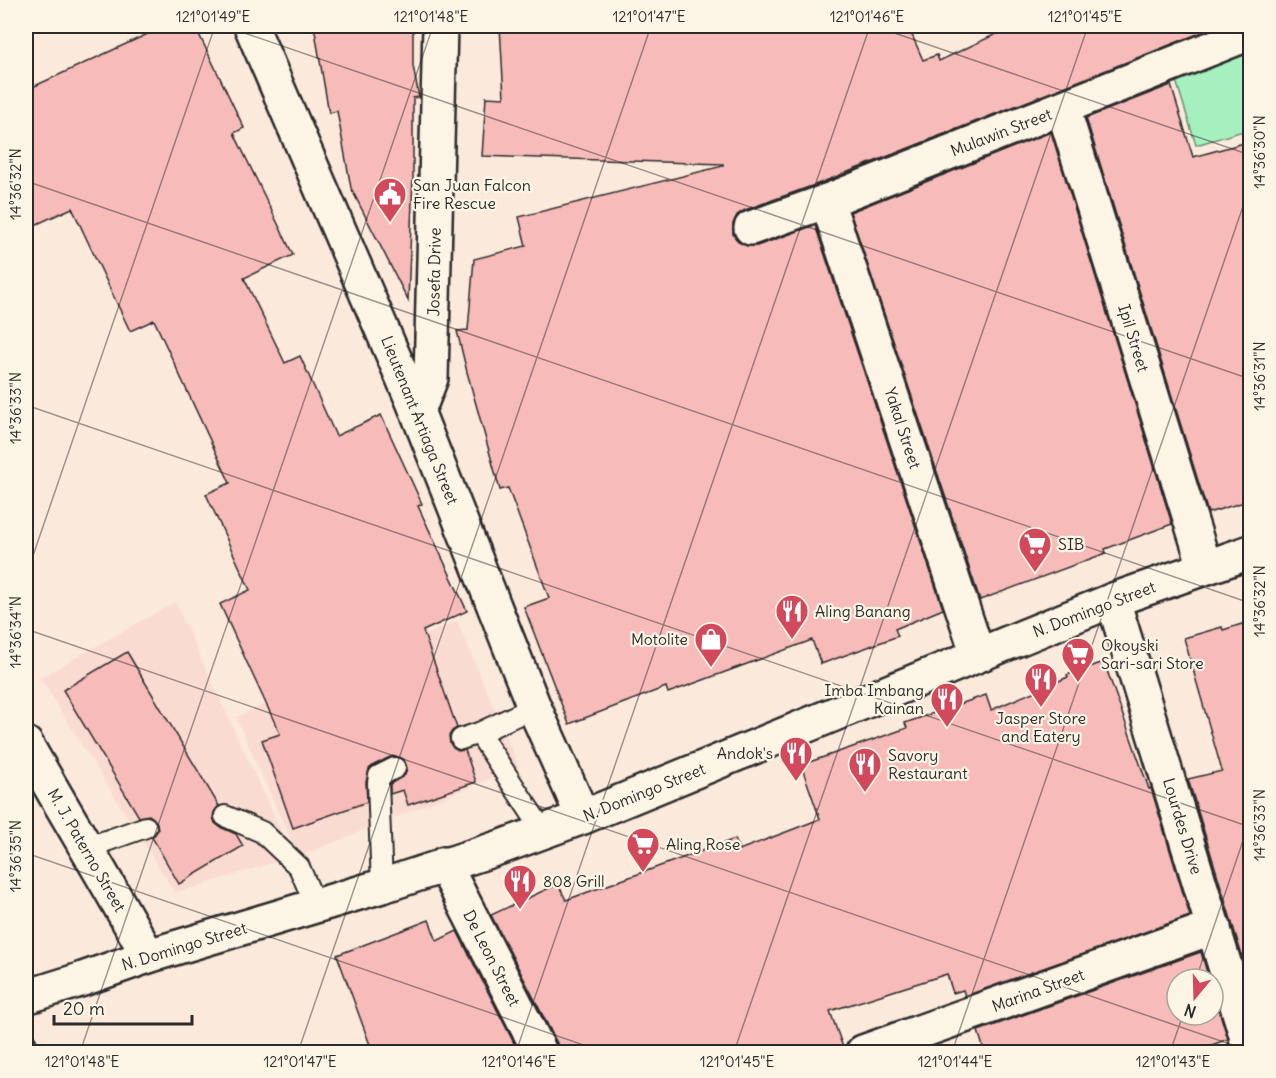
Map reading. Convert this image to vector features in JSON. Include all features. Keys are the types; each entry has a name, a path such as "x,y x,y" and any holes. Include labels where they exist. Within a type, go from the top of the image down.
{"street":[{"name":"Lieutenant Artiaga Street","path":"251,26 415,406 534,707 583,817"},
{"name":"Josefa Drive","path":"415,406 422,401 431,378 440,26"},
{"name":"Mulawin Street","path":"751,228 827,201 1251,33"},
{"name":"Ipil Street","path":"1063,108 1205,567"},
{"name":"Yakal Street","path":"827,201 978,655"},
{"name":"N. Domingo Street","path":"26,997 148,956 382,886 501,847 583,817 1113,600 1251,552"},
{"name":"Lourdes Drive","path":"1113,600 1247,1038 1246,1053"},
{"name":"M. J. Paterno Street","path":"26,744 118,900 148,956"},
{"name":"De Leon Street","path":"444,864 540,1053"},
{"name":"Marina Street","path":"863,1053 1214,927"}],"lane":[{"path":"534,707 470,736 543,831"},
{"path":"382,886 378,783 379,777 395,768"},
{"path":"225,816 262,832 299,867 316,906"},
{"path":"86,848 146,827"},
{"path":"26,1044 28,1053"}],"shaded area":[{"path":"175,602 293,857 175,893 40,678"},
{"path":"457,621 519,767 298,857 236,717"}],"green space":[{"path":"1250,51 1250,129 1196,145 1174,74"}],"building":[{"path":"165,26 195,26 244,128 234,133 293,255 244,278 285,363 300,356 336,436 381,415 422,504 418,506 467,611 423,631 457,728 449,736 450,743 458,751 465,750 476,782 408,805 403,790 390,794 390,784 405,775 407,768 401,758 390,757 369,769 366,782 367,802 293,828 262,740 280,734 220,604 250,590 206,494 230,483 154,320 130,331 72,208 26,229 26,90"},
{"path":"314,26 413,26 413,66 419,97 413,98 413,177 408,300 351,188 337,111 329,113"},
{"path":"500,26 908,26 923,60 937,55 939,61 1013,26 1218,26 737,215 733,224 733,234 738,242 748,246 757,246 815,225 943,609 895,629 898,636 821,664 812,640 668,693 666,687 569,724 524,607 549,598 508,488 500,490 457,331 468,330 474,259 526,246 519,217 723,166 723,164 482,156 486,97 504,98"},
{"path":"1171,85 1193,157 1251,141 1251,500 1208,513 1086,118"},
{"path":"1051,132 1172,524 1105,549 1106,553 980,600 850,212"},
{"path":"1251,621 1251,985 1188,779 1222,771 1184,638 1222,627 1223,630"},
{"path":"127,652 219,806 214,812 215,823 236,834 243,846 179,884 152,837 158,830 157,823 149,815 139,817 63,690"},
{"path":"1104,662 1149,789 1151,788 1190,916 965,996 963,990 953,993 947,974 830,1011 845,1053 559,1053 557,1043 491,915 558,884 566,900 735,839 739,850 820,819 801,765 907,728 905,723 986,695 991,710 1068,677 1067,675"},
{"path":"429,920 437,941 457,931 519,1053 373,1053 337,955"},
{"path":"1201,952 1205,967 1165,967 1165,1027 1224,1027 1228,1039 1190,1053 985,1053 978,1031"}],"place":[{"name":"San Juan Falcon Fire Rescue","path":"390,223"},
{"name":"SIB","path":"1035,573"},
{"name":"Aling Banang","path":"792,640"},
{"name":"Motolite","path":"711,668"},
{"name":"Okoyski Sari-sari Store","path":"1078,683"},
{"name":"Jasper Store and Eatery","path":"1041,708"},
{"name":"Imba Imbang Kainan","path":"947,728"},
{"name":"Andok's","path":"796,782"},
{"name":"Savory Restaurant","path":"865,793"},
{"name":"Aling Rose","path":"643,873"},
{"name":"808 Grill","path":"520,910"}]}
